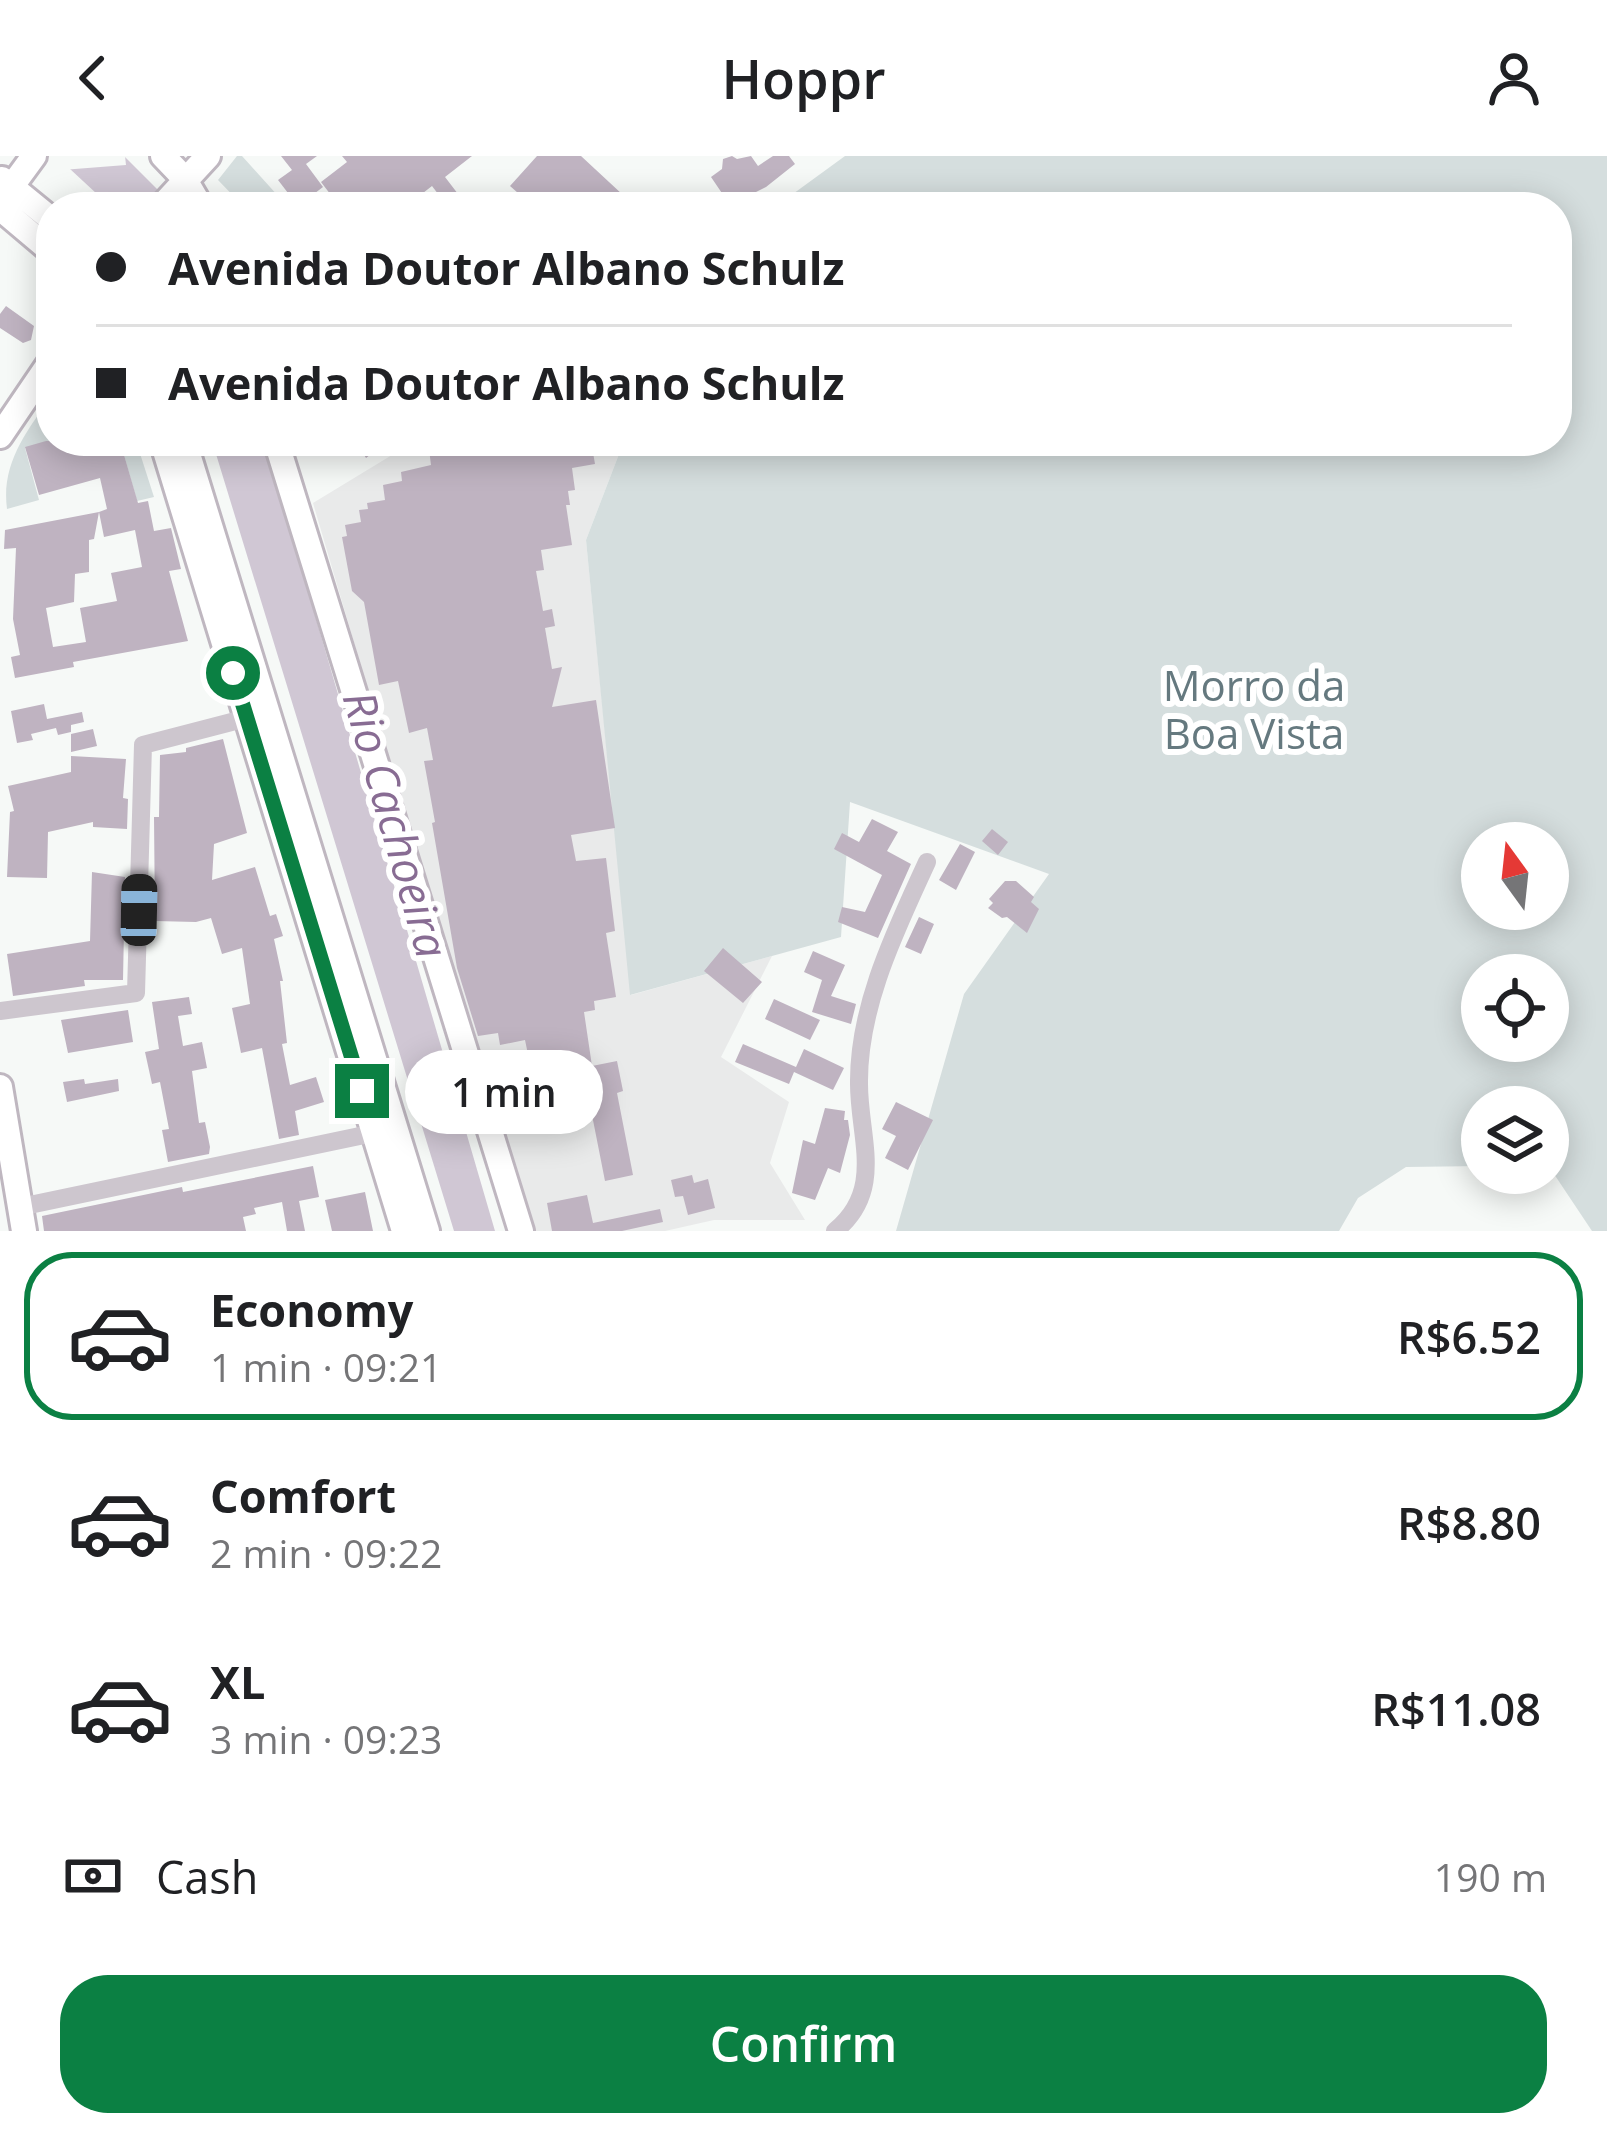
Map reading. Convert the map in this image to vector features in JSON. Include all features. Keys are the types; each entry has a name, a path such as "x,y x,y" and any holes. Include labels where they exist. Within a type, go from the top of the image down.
{"main road":[{"path":"5,196 34,156"},
{"path":"163,156 172,192"},
{"path":"173,192 208,156"},
{"path":"5,196 36,212"},
{"path":"5,196 36,233"},
{"path":"0,436 36,383"},
{"path":"167,456 404,1231"},
{"path":"189,456 427,1231"},
{"path":"281,456 521,1231"},
{"path":"0,1087 16,1209"}],"street":[{"path":"0,1012 136,992 143,745 247,718"},
{"path":"835,1231 862,1196 868,1173 859,1087 868,1020 889,948 927,862"},
{"path":"16,1209 374,1132"}],"shaded area":[{"path":"56,156 124,156 160,192 95,192"},
{"path":"217,456 268,456 495,1231 454,1231"},
{"path":"390,456 618,456 586,540 631,995 772,956 721,1057 789,1102 770,1163 805,1220 714,1220 665,1231 536,1231 498,1132 313,503"}],"green space":[{"path":"242,156 274,192 230,192 218,180"},
{"name":"Morro da Boa Vista","path":"845,156 1607,156 1607,1231 1592,1231 1567,1194 1569,1086 1461,1086 1461,1166 1406,1167 1358,1198 1339,1231 896,1231 964,994 1049,874 850,802 841,937 630,995 586,540 618,456 1572,456 1572,192 796,192"},
{"path":"36,420 36,445 25,448 39,500 7,509 8,477"},
{"path":"124,456 141,456 154,497 137,501"}],"pier":[{"path":"50,156 125,156 126,165 62,170"}],"building":[{"path":"281,156 317,156 306,164 323,187 316,192 287,192 278,180 292,170"},
{"path":"342,156 472,156 445,177 456,192 437,192 432,186 424,192 329,192 321,182 347,162"},
{"path":"537,156 581,156 620,192 517,192 510,186"},
{"path":"751,156 758,166 773,156 789,156 795,164 756,192 721,192 711,177 722,169 723,159"},
{"path":"6,306 34,326 31,340 23,343 0,328 0,314"},
{"path":"36,444 36,456 124,456 138,503 148,501 154,531 171,528 181,569 169,571 188,641 15,678 11,657 20,655 13,619 16,548 4,549 5,530 107,509 100,478 39,495 25,447","holes":["99,512 104,537 135,530 142,567 111,573 117,601 80,608 86,642 53,647 46,608 74,602 75,574 89,572 89,540 94,539"]},
{"path":"430,456 594,456 595,464 572,468 575,490 568,491 570,505 566,505 572,545 541,550 544,570 536,571 543,611 552,609 555,626 545,628 552,669 562,667 552,707 596,700 615,828 571,835 576,861 606,858 615,931 606,933 616,997 594,1001 595,1010 584,1012 592,1066 617,1061 623,1091 617,1093 633,1175 605,1181 592,1115 528,1109 530,1088 535,1088 525,1040 500,1045 498,1033 478,1036 457,968 424,761 433,760 427,728 409,733 398,681 379,685 364,602 352,591 342,537 347,536 345,525 361,522 359,510 368,509 367,503 385,500 383,485 402,481 401,472 431,465"},
{"path":"44,704 47,719 82,712 84,722 71,725 71,732 58,735 56,728 17,743 11,711"},
{"path":"93,729 97,746 71,752 71,734"},
{"path":"223,739 247,833 214,844 212,880 255,867 270,916 276,914 283,936 274,939 283,981 287,1043 282,1044 290,1085 316,1077 324,1102 295,1111 299,1135 279,1139 262,1048 241,1053 232,1008 250,1004 242,948 222,954 211,918 155,921 154,817 159,817 160,755"},
{"path":"71,756 126,759 127,829 93,827 93,822 48,832 47,878 7,877 10,812 14,811 8,786 71,772"},
{"path":"872,819 898,832 887,851 911,864 878,938 838,922 842,907 865,912 882,875 834,849 842,833 859,842"},
{"path":"992,829 1008,842 998,855 982,841"},
{"path":"960,844 975,852 956,890 939,880"},
{"path":"92,872 125,877 123,980 84,980 85,986 13,996 7,954 90,941"},
{"path":"1005,881 1016,881 1034,897 1031,902 1039,909 1027,933 988,908 993,903 989,899"},
{"path":"919,917 934,924 921,954 905,947"},
{"path":"723,948 762,982 743,1003 704,971"},
{"path":"813,951 845,965 831,996 856,1004 851,1024 812,1012 822,980 804,972"},
{"path":"189,997 192,1014 178,1016 183,1046 202,1042 207,1068 192,1071 199,1123 205,1122 210,1147 209,1154 168,1162 162,1130 169,1129 160,1082 152,1084 145,1052 159,1049 152,1002"},
{"path":"774,999 820,1020 810,1040 765,1019"},
{"path":"128,1010 133,1042 68,1053 61,1020"},
{"path":"743,1044 796,1067 804,1049 844,1068 833,1090 794,1072 789,1084 735,1062"},
{"path":"84,1079 85,1084 118,1079 119,1091 67,1102 63,1082"},
{"path":"896,1102 933,1120 908,1170 885,1158 896,1136 882,1129"},
{"path":"825,1108 845,1111 850,1135 840,1173 828,1168 815,1200 792,1193 803,1140 815,1144"},
{"path":"313,1166 319,1197 299,1201 305,1231 287,1231 282,1202 254,1208 256,1214 243,1217 246,1231 44,1231 42,1216"},
{"path":"692,1175 694,1183 708,1179 715,1208 688,1215 683,1196 675,1197 671,1180"},
{"path":"365,1192 373,1231 332,1231 325,1200"},
{"path":"587,1195 593,1223 660,1209 663,1222 622,1231 552,1231 547,1203"}],"route":[{"path":"233,673 362,1091"}],"water label":[{"name":"Rio Cachoeira","path":"397,824"}]}
